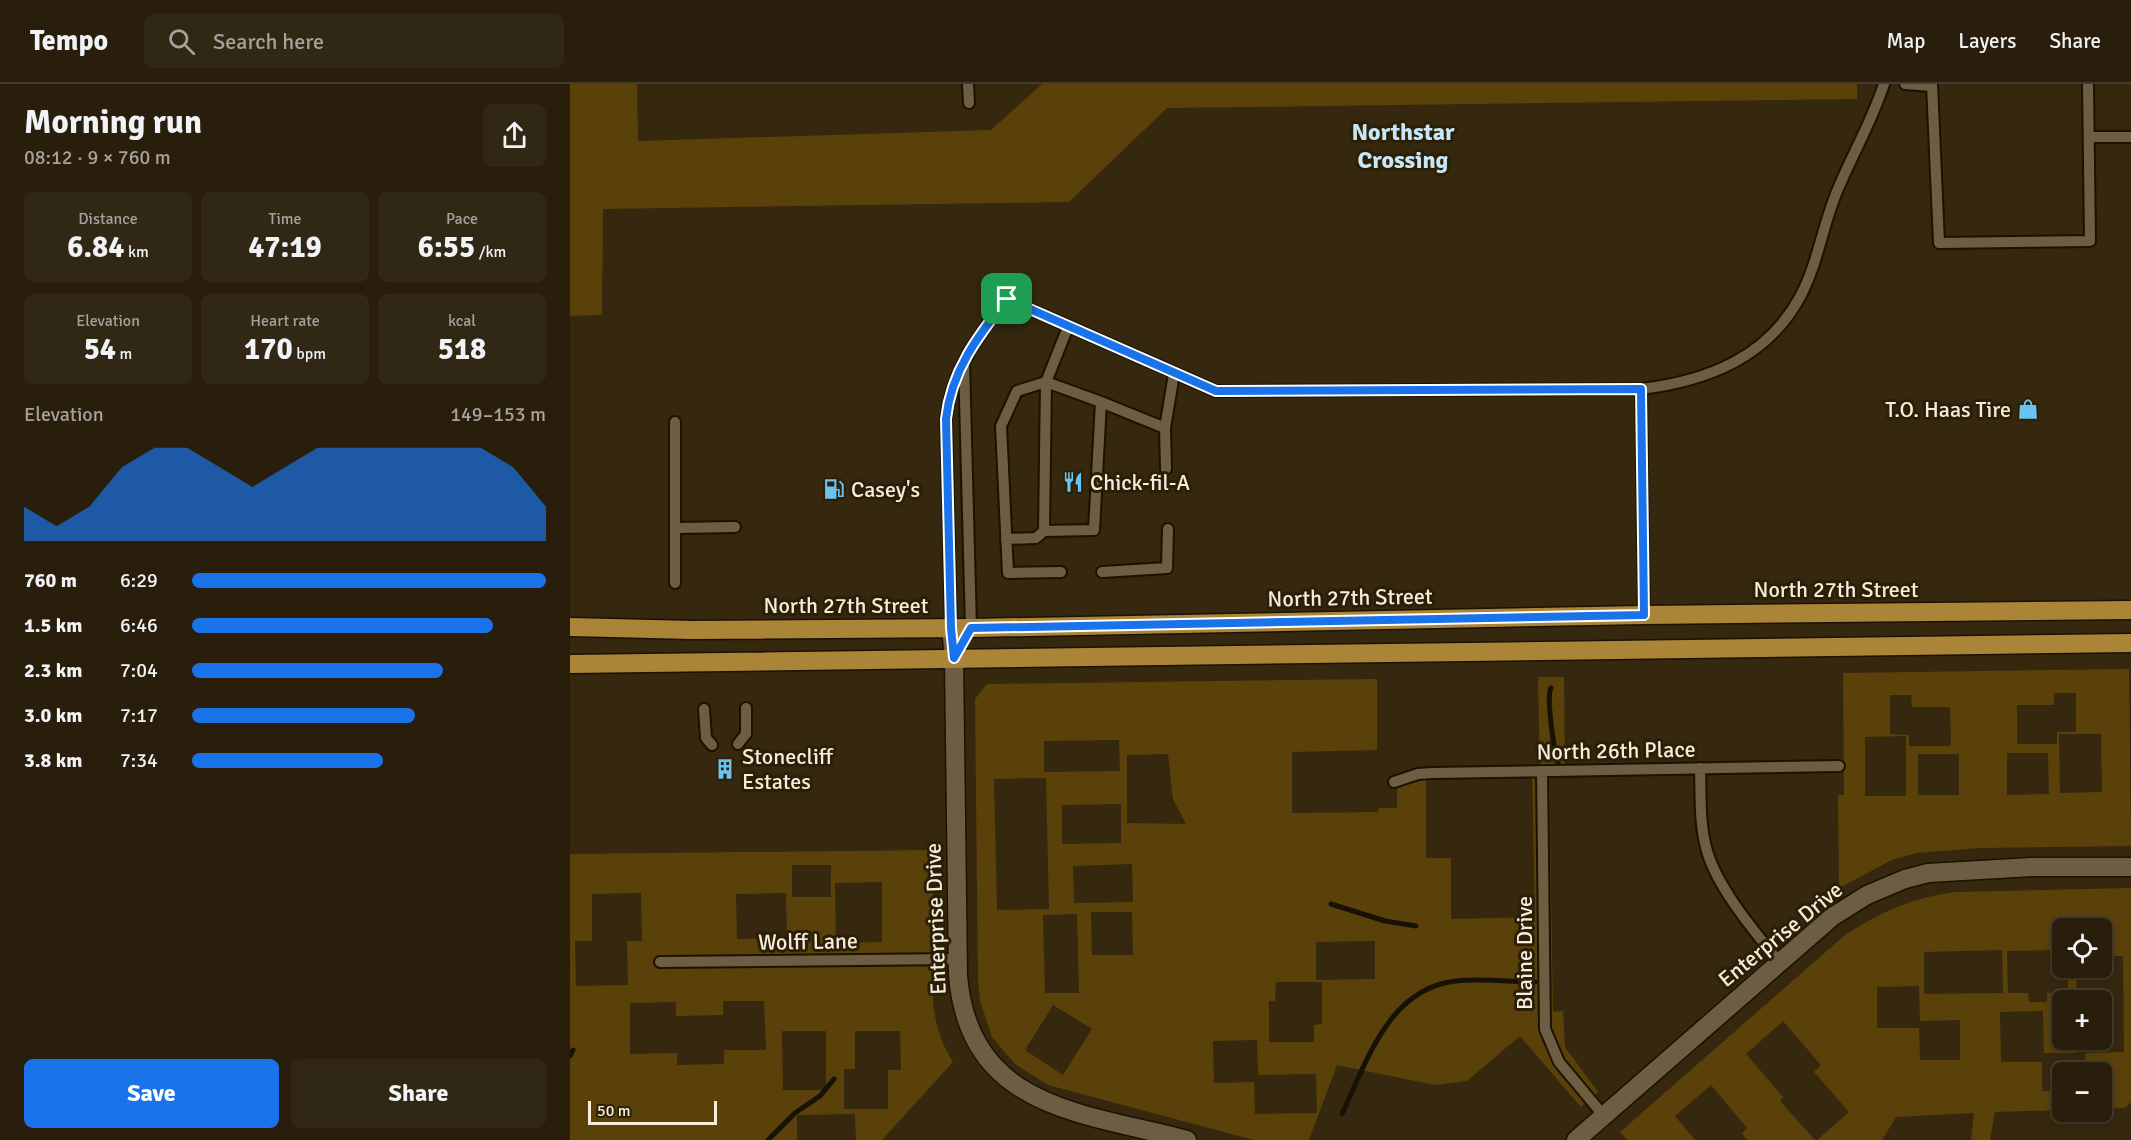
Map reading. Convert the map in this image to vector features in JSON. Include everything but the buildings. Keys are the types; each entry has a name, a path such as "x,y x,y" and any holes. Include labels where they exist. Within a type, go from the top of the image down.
{"main road":[{"name":"North 27th Street","path":"570,627 692,630 971,628 1644,615 2131,610"},
{"path":"570,664 2131,643"}],"street":[{"name":"Enterprise Drive","path":"951,628 954,658 957,959 961,1005 967,1025 983,1054 1005,1078 1021,1090 1053,1105 1186,1140"},
{"path":"954,658 971,628"},
{"name":"Enterprise Drive","path":"1576,1140 1843,909 1867,895 1912,876 1963,869 2131,867"}],"lane":[{"path":"968,84 969,103"},
{"path":"1044,531 1046,382 1068,327 1216,391 1641,389 1673,385 1725,368 1748,355 1776,331 1800,296 1838,189 1873,116 1884,84"},
{"path":"1905,84 1932,85 1939,243 2090,241 2088,84"},
{"path":"2089,137 2131,137"},
{"name":"Enterprise Drive","path":"951,628 946,419 949,394 977,337 1007,299 1068,327"},
{"path":"964,360 971,628"},
{"path":"1166,470 1165,428 1174,374"},
{"path":"1061,572 1008,573 1001,426 1017,391 1046,382 1165,428"},
{"path":"1641,389 1644,615"},
{"path":"1006,539 1036,537 1044,531 1094,530 1101,402"},
{"path":"675,422 677,528 675,583"},
{"path":"677,528 735,527"},
{"path":"1102,572 1167,568 1168,529"},
{"path":"738,744 746,734 746,708"},
{"path":"704,709 705,738 712,745"},
{"name":"North 26th Place","path":"1394,782 1424,773 1839,766"},
{"path":"1700,768 1703,829 1711,864 1727,891 1780,963"},
{"name":"Blaine Drive","path":"1542,771 1545,1029 1559,1062 1604,1116"},
{"name":"Wolff Lane","path":"660,962 957,959"}],"shaded area":[{"path":"570,84 637,84 638,141 991,130 1042,84 1857,84 1857,99 1167,108 1069,202 603,209 602,315 570,316"},
{"path":"2129,669 2131,846 1980,848 1916,853 1892,860 1839,888 1838,795 1844,795 1843,673","holes":["2054,693 2076,693 2076,732 2057,732 2057,744 2017,744 2017,705 2054,705","1890,695 1911,695 1912,707 1950,707 1951,746 1909,746 1909,735 1890,734","2059,734 2101,734 2102,792 2060,793","1906,736 1906,796 1865,796 1865,737","2007,753 2048,753 2049,794 2007,795","1918,754 1959,754 1959,795 1918,795"]},
{"path":"1538,677 1564,677 1565,772 1549,773 1553,1012 1563,1011 1565,1047 1598,1092 1581,1107 1520,1036 1467,1081 1435,1085 1337,1065 1309,1140 1254,1140 1048,1085 1015,1064 992,1037 980,1001 978,982 975,699 987,684 1377,679 1377,750 1292,752 1292,813 1378,812 1379,808 1397,808 1397,776 1426,776 1426,858 1451,858 1451,919 1535,917 1532,772 1540,771","holes":["1119,740 1120,771 1044,772 1044,741","1168,754 1173,799 1186,824 1127,823 1127,755","1046,778 1049,909 997,910 994,779","1121,804 1121,843 1062,844 1062,805","1132,864 1133,902 1074,903 1073,866","1091,912 1132,912 1133,955 1092,955","1077,914 1079,993 1045,993 1043,915","1375,941 1375,979 1316,980 1316,942","1276,982 1322,982 1322,1024 1314,1025 1314,1042 1269,1042 1269,1001 1275,1001","1053,1005 1092,1029 1063,1075 1025,1050","1257,1040 1258,1075 1316,1074 1317,1113 1255,1114 1254,1082 1214,1083 1213,1041"]},
{"path":"933,850 933,1003 940,1034 953,1062 882,1140 856,1140 855,1114 797,1115 797,1140 570,1140 570,854","holes":["792,865 831,865 831,897 792,897","882,882 882,942 836,943 835,883","641,893 642,941 627,941 628,985 576,986 575,941 592,941 592,894","786,893 787,938 737,939 736,894","723,1001 764,1001 766,1050 724,1050 724,1064 677,1065 677,1053 630,1054 630,1003 676,1002 676,1016 723,1015","782,1031 826,1031 826,1090 783,1090","855,1031 900,1031 901,1070 888,1070 888,1109 844,1109 844,1069 855,1069"]},
{"path":"2131,888 2131,1102 2125,1108 2112,1109 2112,1062 2085,1062 2085,1053 2124,1052 2123,956 2112,956 2112,918 2052,918 2052,950 2007,951 2008,993 2028,993 2029,1002 2047,1002 2047,993 2052,993 2052,1050 2077,1050 2077,1053 2044,1053 2043,1011 2000,1012 2001,1062 2042,1062 2042,1091 2052,1091 2052,1110 1995,1112 1990,1140 1971,1140 1974,1113 1896,1117 1882,1140 1817,1140 1849,1112 1814,1072 1821,1065 1783,1021 1746,1054 1783,1097 1780,1101 1815,1140 1747,1140 1742,1133 1747,1128 1711,1085 1675,1116 1695,1140 1627,1140 1620,1132 1845,935 1898,907 1941,894","holes":["2002,950 2003,993 1924,994 1924,952","1919,986 1920,1021 1960,1020 1960,1060 1920,1060 1919,1028 1877,1028 1877,987"]},
{"path":"2067,978 2076,978 2077,990 2068,990"}],"waterway":[{"path":"1551,688 1550,713 1558,763"},
{"path":"1331,904 1385,921 1416,926"},
{"path":"1342,1114 1371,1050 1383,1030 1413,997 1433,987 1456,981 1535,982"},
{"path":"570,1056 573,1050"},
{"path":"768,1140 795,1113 820,1096 834,1079"}],"place":[{"name":"T.O. Haas Tire","path":"2028,409"},
{"name":"Chick-fil-A","path":"1073,482"},
{"name":"Casey's","path":"834,489"},
{"name":"Stonecliff Estates","path":"725,769"}],"district":[{"name":"Northstar Crossing","path":"1403,146"}],"route":[{"path":"1007,299 1200,386 1216,391 1641,389 1644,615 971,628 954,658 951,628 946,419 949,394 977,337 1007,299"}]}
